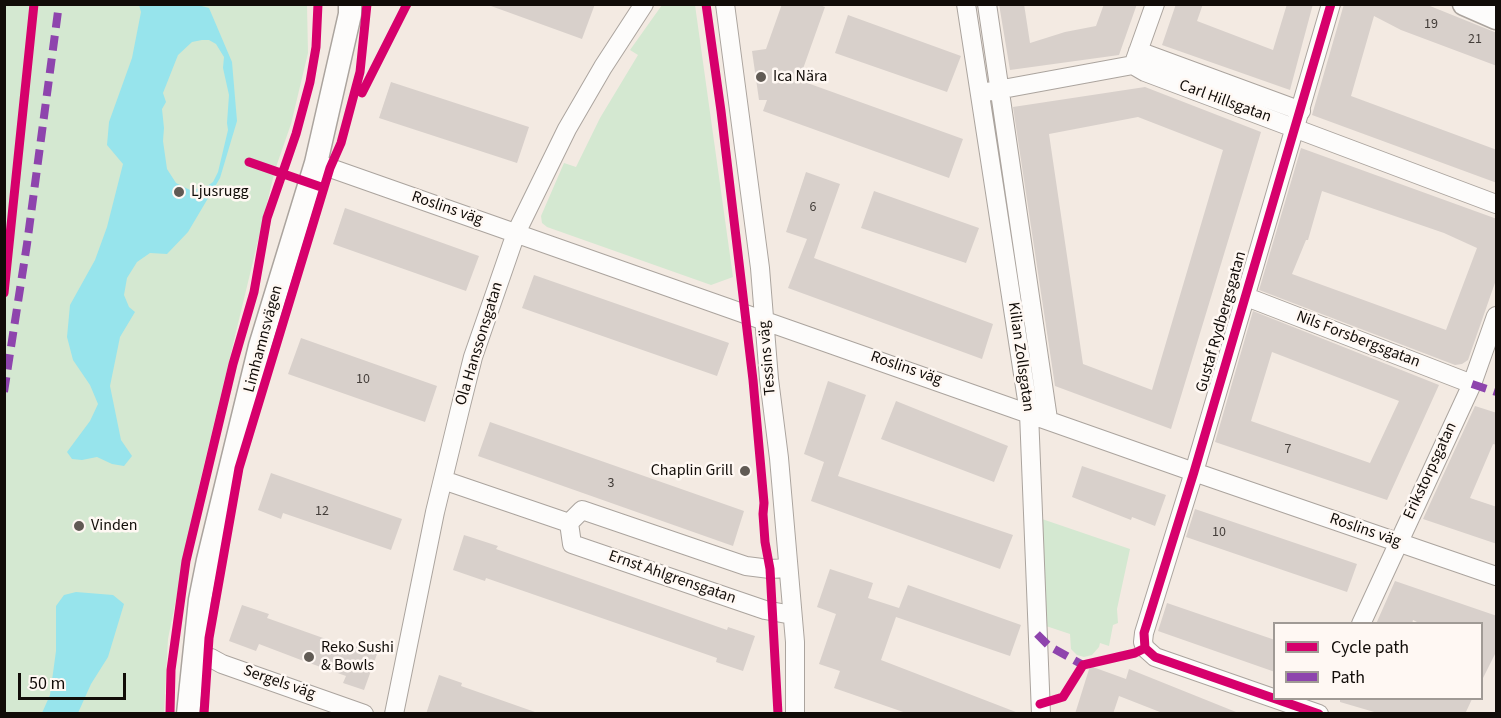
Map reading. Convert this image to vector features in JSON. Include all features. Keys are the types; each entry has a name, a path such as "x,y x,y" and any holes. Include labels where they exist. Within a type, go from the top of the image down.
{"main road":[{"name":"Limhamnsvägen","path":"188,714 200,600 208,560 260,346 316,163 350,14 350,4"},
{"path":"1464,4 1497,18"}],"street":[{"name":"Ola Hanssonsgatan","path":"394,714 443,480 473,357 516,233 572,120 644,4"},
{"name":"Tessins väg","path":"725,4 760,268 795,642 795,714"},
{"name":"Kilian Zollsgatan","path":"966,4 1029,413 1041,714"},
{"name":"Kilian Zollsgatan","path":"987,4 1048,419"},
{"path":"981,93 1135,58 1155,4"},
{"name":"Gustaf Rydbergsgatan","path":"1273,698 1155,657 1145,648 1144,633 1296,129 1331,4"},
{"name":"Carl Hillsgatan","path":"1135,58 1301,111"},
{"name":"Carl Hillsgatan","path":"1135,58 1145,72 1497,204"},
{"name":"Roslins väg","path":"316,163 1194,472 1497,576"},
{"name":"Nils Forsbergsgatan","path":"1244,296 1472,384"},
{"name":"Erikstorpsgatan","path":"1362,622 1472,384 1497,316"},
{"path":"443,480 569,523 582,510 746,566 770,569 788,568"},
{"name":"Ernst Ahlgrensgatan","path":"569,523 572,544 765,610 792,615"},
{"name":"Sergels väg","path":"194,654 211,658 222,664 364,714"},
{"name":"Gustaf Rydbergsgatan","path":"1279,700 1319,714"},
{"path":"1319,714 1326,700"}],"green space":[{"path":"4,5 307,5 308,53 291,124 275,170 198,490 168,639 164,713 5,713"},
{"path":"662,5 695,5 733,277 711,285 547,227 542,223 541,216 564,163 576,167 600,118 638,55 630,50"},
{"path":"1042,519 1130,549 1117,609 1118,623 1113,625 1109,646 1100,643 1092,655 1084,657 1077,655 1071,649 1070,634 1046,626"}],"water":[{"path":"139,5 198,5 209,8 232,62 237,121 220,178 188,232 167,254 150,253 137,262 127,278 124,295 129,307 135,312 120,337 110,386 121,440 132,456 124,466 112,464 97,457 72,459 67,452 90,421 98,404 90,385 73,360 67,337 70,305 95,260 107,227 123,164 107,145 109,122 132,58 141,12","holes":["209,40 216,44 224,57 223,68 229,95 228,130 218,172 213,182 206,187 190,190 176,183 167,169 163,141 162,109 166,102 163,93 178,55 192,42"]},
{"path":"76,592 113,595 124,604 108,657 91,684 78,713 42,713 50,695 56,651 56,606 64,595"}],"building":[{"path":"491,4 595,4 582,39 491,6"},
{"path":"782,4 817,4 825,7 799,80 963,139 949,178 763,111 767,100 759,100 752,51 766,49"},
{"path":"999,4 1024,4 1030,43 1065,32 1096,26 1104,4 1137,4 1119,55 1010,70"},
{"path":"1176,4 1203,4 1197,21 1273,50 1287,4 1313,4 1290,90 1162,45"},
{"path":"1344,4 1425,4 1497,33 1497,66 1401,30 1374,16 1351,96 1497,150 1497,183 1312,115"},
{"path":"848,15 961,56 947,92 835,53"},
{"path":"391,82 529,127 517,163 379,118"},
{"path":"1145,87 1261,132 1171,429 1055,386 1013,107","holes":["1138,117 1223,150 1152,390 1083,364 1049,134"]},
{"path":"1301,148 1497,219 1497,277 1468,360 1462,364 1455,365 1259,290","holes":["1322,191 1444,233 1477,248 1446,330 1292,274 1306,240 1308,240"]},
{"path":"806,172 840,184 814,258 993,324 982,359 788,288 807,239 786,232"},
{"path":"874,191 979,228 966,263 861,228"},
{"path":"345,208 479,256 466,291 333,244"},
{"path":"534,275 729,343 717,376 522,308"},
{"path":"1253,311 1439,385 1387,500 1215,442","holes":["1272,352 1399,401 1370,463 1251,421"]},
{"path":"301,338 437,386 425,422 288,374"},
{"path":"828,381 866,395 838,476 1013,535 1000,569 811,501 824,462 804,454"},
{"path":"896,401 1008,446 994,482 881,439"},
{"path":"1475,406 1497,413 1497,445 1493,444 1470,498 1497,507 1497,544 1423,519"},
{"path":"490,422 744,511 733,546 478,456"},
{"path":"1082,466 1166,495 1155,526 1132,517 1131,520 1072,497"},
{"path":"271,473 402,519 391,550 283,513 281,519 258,510"},
{"path":"1195,509 1357,564 1347,592 1186,537"},
{"path":"464,535 498,546 496,549 727,630 728,627 755,636 743,671 716,662 717,658 486,578 485,581 453,570"},
{"path":"830,569 873,583 868,598 899,608 908,585 1021,625 1010,656 896,617 881,660 1021,714 909,714 834,688 840,671 819,664 836,614 817,607"},
{"path":"1395,581 1497,616 1497,650 1483,678 1483,622 1417,622 1413,620 1412,622 1377,622"},
{"path":"1167,603 1273,639 1273,671 1158,631"},
{"path":"242,605 269,614 267,618 354,649 355,646 377,654 364,690 343,683 346,676 259,644 256,651 229,641"},
{"path":"1090,666 1126,679 1129,669 1241,714 1165,714 1119,696 1113,714 1075,714"},
{"path":"439,675 462,683 461,686 535,712 535,714 426,714"},
{"path":"1340,700 1472,700 1465,714 1381,714 1340,702"}],"marked path":[{"path":"4,392 27,244 59,4"},
{"path":"1472,384 1496,392"},
{"path":"1037,634 1049,646 1083,665"}],"cycle path":[{"path":"4,293 34,4"},
{"path":"170,714 171,670 186,561 233,364 254,292 267,218 296,134 310,82 316,47 318,4"},
{"path":"204,714 209,638 239,468 330,168 341,143 360,72 367,4"},
{"path":"362,93 407,4"},
{"path":"706,4 753,380 764,503 765,542 770,569 778,714"},
{"path":"1145,648 1144,633 1194,472 1331,4"},
{"path":"249,162 324,188"},
{"path":"1145,648 1155,657 1273,698"},
{"path":"1040,704 1063,697 1083,665 1135,653 1145,648"},
{"path":"1279,700 1319,714"}],"place":[{"name":"Ica Nära","path":"761,77"},
{"name":"Ljusrugg","path":"179,192"},
{"name":"Chaplin Grill","path":"745,471"},
{"name":"Vinden","path":"79,526"},
{"name":"Reko Sushi & Bowls","path":"309,657"}]}
